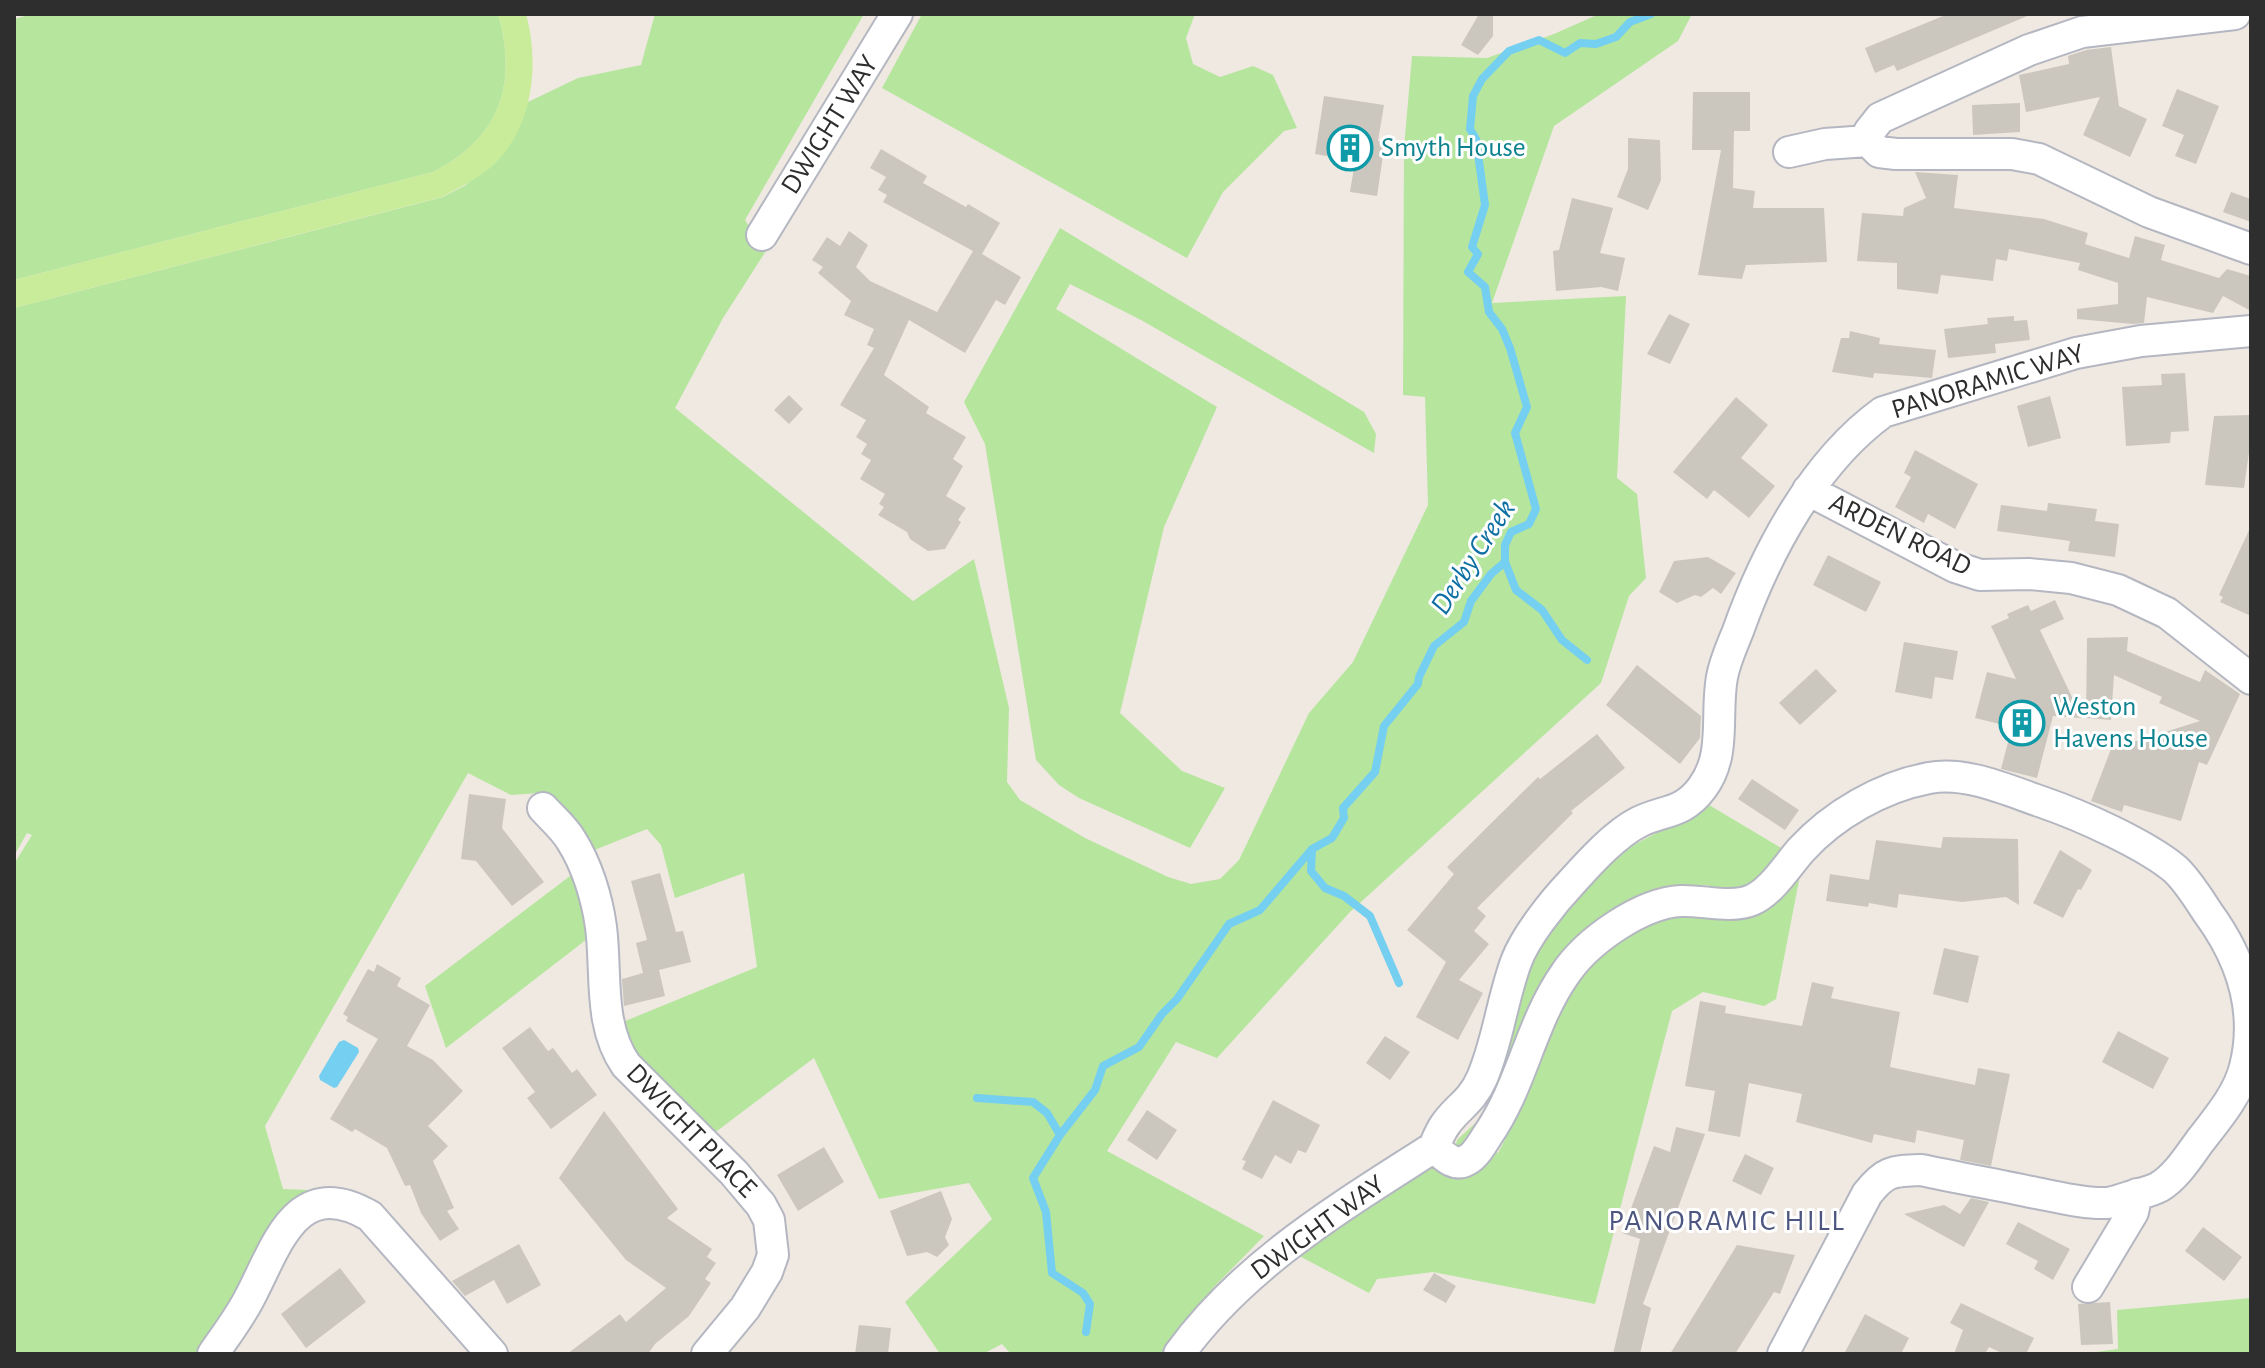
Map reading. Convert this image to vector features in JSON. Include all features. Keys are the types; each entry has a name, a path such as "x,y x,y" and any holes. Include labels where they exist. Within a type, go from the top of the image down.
{"street":[{"name":"DWIGHT WAY","path":"762,235 897,14"},
{"path":"1868,141 1869,132 1880,118 2029,50 2082,32 2235,14"},
{"path":"1789,152 1825,144 1868,141 1879,152 1896,154 2012,154 2039,159 2149,212 2251,249"},
{"name":"PANORAMIC WAY","path":"1434,1147 1446,1123 1470,1100 1481,1080 1516,961 1530,937 1569,885 1604,849 1638,822 1670,813 1703,787 1718,754 1720,688 1733,645 1766,561 1808,490 1864,426 1883,412 2076,353 2141,341 2251,331"},
{"name":"ARDEN ROAD","path":"1808,490 1980,575 2029,574 2071,578 2118,590 2167,613 2251,679"},
{"path":"1434,1147 1449,1160 1458,1163 1467,1161 1478,1150 1514,1091 1548,1000 1567,970 1593,942 1626,921 1676,901 1735,904 1752,900 1809,842 1850,810 1902,784 1932,777 1958,776 2075,813 2164,861 2180,873 2221,930 2239,965 2246,987 2251,1025 2245,1068 2239,1083 2222,1113 2179,1169 2159,1187 2108,1203 2057,1197 1921,1170 1898,1171 1880,1177 1867,1194 1783,1354"},
{"name":"DWIGHT PLACE","path":"543,808 571,839 595,893 601,927 605,998 616,1051 626,1065 734,1173 761,1205 769,1220 773,1255 767,1272 745,1308 707,1354"},
{"name":"DWIGHT WAY","path":"1179,1354 1224,1299 1282,1247 1434,1147"},
{"path":"2088,1287 2133,1212 2137,1194"},
{"path":"213,1354 243,1310 283,1230 310,1207 329,1205 353,1206 370,1216 492,1354"}],"green space":[{"path":"33,14 498,14 506,64 504,86 488,126 474,143 433,172 14,280 14,19"},
{"path":"498,14 526,14 532,54 529,96 516,136 490,168 473,180 442,197 14,308 14,280 433,172 474,143 498,107 506,64"},
{"path":"655,14 864,14 745,220 766,251 723,318 675,408 913,601 974,559 1009,708 1007,782 1020,800 1085,838 1168,877 1191,884 1220,879 1239,860 1309,713 1353,662 1428,505 1425,397 1403,395 1404,148 1412,56 1487,58 1599,14 1692,14 1678,41 1554,126 1492,303 1626,296 1617,478 1637,494 1646,578 1629,596 1601,683 1350,912 1217,1058 1176,1042 1107,1151 1264,1236 1213,1288 1166,1354 1011,1354 1002,1344 983,1354 940,1354 905,1302 992,1219 969,1183 879,1199 814,1058 709,1137 638,1066 618,1024 757,967 744,873 675,898 661,845 647,829 587,853 559,805 539,793 511,795 468,773 265,1126 283,1189 309,1190 275,1219 233,1305 196,1354 14,1354 14,864 32,835 27,833 14,856 14,308 443,197 466,185 515,136 528,102 578,78 641,65"},
{"path":"922,14 1195,14 1186,38 1193,64 1220,77 1253,66 1273,75 1297,128 1284,131 1223,192 1187,258 882,88"},
{"path":"1060,228 1364,412 1376,434 1374,453 1141,320 1070,284 1056,309 1217,407 1164,527 1120,713 1182,771 1225,788 1190,848 1079,798 1059,785 1036,760 985,444 964,402"},
{"path":"1709,805 1783,849 1748,885 1730,889 1705,885 1680,886 1624,908 1521,1042 1470,1141 1458,1148 1458,1139 1482,1117 1494,1092 1527,975 1544,932 1584,888 1632,846"},
{"path":"1803,860 1776,999 1764,1006 1703,992 1672,1011 1595,1304 1433,1272 1377,1279 1369,1293 1290,1251 1424,1161 1487,1148 1498,1153 1519,1113 1512,1109 1580,966 1639,924 1699,910"},
{"path":"574,873 591,936 446,1048 425,986"},
{"path":"2251,1298 2251,1354 2081,1354 2118,1349 2117,1310"}],"water":[{"path":"344,1040 358,1048 359,1052 334,1088 320,1080 319,1076 339,1042"}],"building":[{"path":"1479,14 1493,14 1493,36 1478,55 1461,45"},
{"path":"1948,14 2032,14 1897,71 1894,65 1875,73 1865,48"},
{"path":"2111,47 2119,106 2147,119 2130,157 2083,135 2100,97 2026,112 2019,75 2069,64 2068,56 2086,50"},
{"path":"2177,89 2219,106 2196,164 2175,156 2184,135 2162,126"},
{"path":"1693,92 1750,92 1750,131 1734,131 1733,188 1755,191 1753,208 1824,208 1827,262 1746,265 1742,279 1698,275 1721,150 1692,150"},
{"name":"Smyth House","path":"1324,96 1384,105 1378,141 1385,142 1377,196 1350,192 1355,161 1315,154"},
{"path":"2020,103 2020,132 1973,135 1972,105"},
{"path":"1628,138 1660,140 1661,180 1648,210 1617,197 1628,169"},
{"path":"881,149 927,176 923,183 1000,223 982,254 1021,277 1005,305 996,300 965,353 909,320 884,375 929,407 926,413 966,437 953,459 963,466 946,496 966,508 945,549 928,551 910,539 907,532 878,515 884,507 879,504 885,494 860,479 871,460 861,454 867,444 856,437 866,420 840,405 874,348 867,345 874,329 844,315 851,301 818,273 823,267 812,260 827,237 840,246 849,231 868,245 856,267 870,281 937,312 973,251 883,202 887,195 878,190 886,177 870,168"},
{"path":"1915,172 1958,175 1954,208 2044,219 2088,233 2085,244 2129,258 2135,236 2165,245 2161,260 2219,278 2227,269 2251,276 2251,311 2223,296 2213,313 2147,297 2144,323 2077,319 2077,309 2118,304 2118,283 2078,270 2080,263 2009,249 2007,261 1996,259 1993,281 1941,275 1938,294 1897,289 1897,263 1857,261 1862,213 1903,216 1904,208 1926,198"},
{"path":"2231,192 2251,199 2251,222 2223,212"},
{"path":"1572,198 1613,208 1600,253 1625,258 1618,291 1601,287 1556,291 1553,251 1559,250"},
{"path":"1669,314 1690,324 1670,364 1647,354"},
{"path":"2014,316 2014,321 2027,320 2030,340 1995,344 1996,353 1948,358 1944,329 1988,324 1987,318"},
{"path":"1850,331 1880,338 1879,344 1936,350 1932,378 1874,373 1873,378 1832,372 1841,338 1849,338"},
{"path":"2185,373 2189,431 2171,432 2170,443 2126,446 2122,387 2162,385 2161,374"},
{"path":"789,395 803,409 789,424 774,410"},
{"path":"2050,396 2061,438 2028,447 2017,406"},
{"path":"1736,397 1768,425 1741,458 1775,486 1749,518 1714,490 1707,499 1673,472"},
{"path":"2251,415 2244,488 2205,485 2214,416"},
{"path":"1915,450 1978,484 1955,529 1928,514 1924,523 1895,507 1911,477 1904,473"},
{"path":"2048,503 2097,509 2095,521 2119,524 2115,557 2068,551 2070,541 1997,531 2001,505 2047,511"},
{"path":"2251,526 2251,616 2220,602 2223,597 2219,595"},
{"path":"1828,555 1881,582 1866,612 1813,585"},
{"path":"1708,557 1736,573 1721,594 1713,588 1701,597 1695,595 1677,603 1659,592 1674,561"},
{"path":"2055,600 2064,619 2040,630 2082,718 2053,716 2037,778 2001,769 2012,727 1975,718 1987,672 2016,679 1991,626 2009,618 2007,614 2028,605 2031,611"},
{"path":"2128,637 2127,651 2200,682 2205,670 2240,694 2207,765 2199,762 2181,821 2124,805 2122,812 2091,801 2111,749 2200,721 2159,703 2162,697 2114,675 2111,720 2086,718 2087,638"},
{"path":"1904,642 1958,651 1953,680 1935,677 1932,699 1895,692"},
{"path":"1637,665 1701,716 1700,738 1680,764 1606,705"},
{"path":"1816,669 1837,691 1800,725 1779,703"},
{"path":"1597,734 1625,768 1571,811 1573,813 1477,908 1486,916 1474,931 1489,944 1459,980 1483,993 1458,1040 1416,1017 1446,962 1407,930 1454,874 1447,867 1538,777 1540,779"},
{"path":"1752,779 1799,810 1785,830 1738,799"},
{"path":"469,794 506,799 502,828 544,882 512,906 476,861 461,859"},
{"path":"1943,837 2018,839 2019,905 2006,897 1962,902 1899,894 1897,908 1826,901 1830,874 1869,880 1876,840 1941,848"},
{"path":"2060,850 2092,870 2063,918 2033,903"},
{"path":"660,873 676,932 683,931 691,962 659,970 665,996 624,1006 622,979 643,973 636,943 647,940 631,881"},
{"path":"1944,948 1979,956 1968,1003 1933,994"},
{"path":"377,964 401,978 397,986 430,1005 407,1046 433,1060 463,1091 428,1126 448,1146 433,1161 454,1208 447,1211 459,1229 440,1241 421,1213 410,1185 405,1186 387,1148 355,1129 352,1132 330,1119 378,1039 346,1021 348,1017 343,1014 368,969 374,972"},
{"path":"1812,982 1834,987 1831,998 1900,1012 1890,1067 1975,1085 1978,1068 2010,1074 1991,1166 1960,1160 1964,1140 1917,1130 1915,1143 1874,1134 1872,1143 1796,1122 1802,1094 1749,1083 1740,1137 1708,1131 1715,1091 1685,1086 1700,1001 1726,1006 1725,1013 1802,1026"},
{"path":"530,1027 548,1051 553,1048 572,1073 577,1069 597,1095 551,1129 527,1098 535,1092 502,1048"},
{"path":"2118,1031 2169,1058 2153,1089 2102,1062"},
{"path":"1385,1036 1410,1052 1390,1080 1366,1063"},
{"path":"1273,1100 1320,1125 1306,1153 1298,1150 1291,1164 1275,1155 1262,1179 1242,1169 1246,1161 1242,1160"},
{"path":"1147,1110 1177,1130 1157,1160 1127,1140"},
{"path":"604,1111 678,1209 667,1218 712,1249 707,1257 716,1263 705,1279 711,1283 689,1316 655,1344 648,1354 567,1354 620,1314 626,1322 666,1288 626,1260 559,1178"},
{"path":"1676,1127 1705,1134 1643,1304 1651,1308 1640,1354 1613,1354 1640,1239 1622,1233 1654,1146 1670,1152"},
{"path":"824,1147 844,1182 798,1211 777,1175"},
{"path":"1745,1154 1774,1168 1761,1195 1732,1181"},
{"path":"941,1191 952,1219 945,1237 949,1245 937,1257 927,1252 907,1256 890,1211"},
{"path":"1971,1198 1989,1202 1964,1247 1904,1214 1944,1205 1960,1214"},
{"path":"2018,1222 2070,1249 2053,1280 2034,1269 2038,1261 2006,1244"},
{"path":"2203,1227 2242,1257 2224,1281 2185,1251"},
{"path":"519,1244 541,1285 507,1304 494,1280 465,1296 452,1281"},
{"path":"1737,1245 1795,1255 1780,1294 1774,1292 1735,1354 1670,1354"},
{"path":"340,1268 366,1302 306,1348 281,1314"},
{"path":"1434,1273 1456,1286 1446,1303 1423,1290"},
{"path":"2110,1302 2113,1344 2081,1345 2078,1304"},
{"path":"1961,1303 2034,1338 2026,1354 2004,1354 1989,1347 1985,1354 1954,1354 1963,1330 1950,1323"},
{"path":"1865,1314 1909,1338 1901,1354 1844,1354"},
{"path":"859,1325 891,1328 888,1354 855,1354"}],"waterway":[{"name":"Derby Creek","path":"1086,1332 1090,1304 1083,1293 1052,1273 1046,1212 1033,1178 1060,1135 1095,1090 1103,1066 1139,1047 1229,924 1260,910 1312,849 1332,838 1344,818 1343,808 1375,772 1384,726 1418,684 1434,646 1464,622 1471,601 1491,574 1505,562 1505,545 1511,532 1529,524 1536,509 1515,433 1527,407 1510,348 1502,329 1489,312 1485,287 1468,272 1478,254 1472,247 1485,205 1476,139 1470,129 1473,96 1482,79 1509,51 1539,40 1565,53 1580,43 1596,44 1616,37 1630,22 1651,14"},
{"path":"1505,562 1516,590 1542,610 1562,640 1587,660"},
{"path":"1312,849 1311,871 1325,888 1344,896 1370,916 1399,983"},
{"path":"977,1098 1033,1102 1047,1113 1060,1135"}],"place":[{"name":"Smyth House","path":"1350,148"},
{"name":"Weston Havens House","path":"2022,723"}],"district":[{"name":"PANORAMIC HILL","path":"1727,1221"}]}
